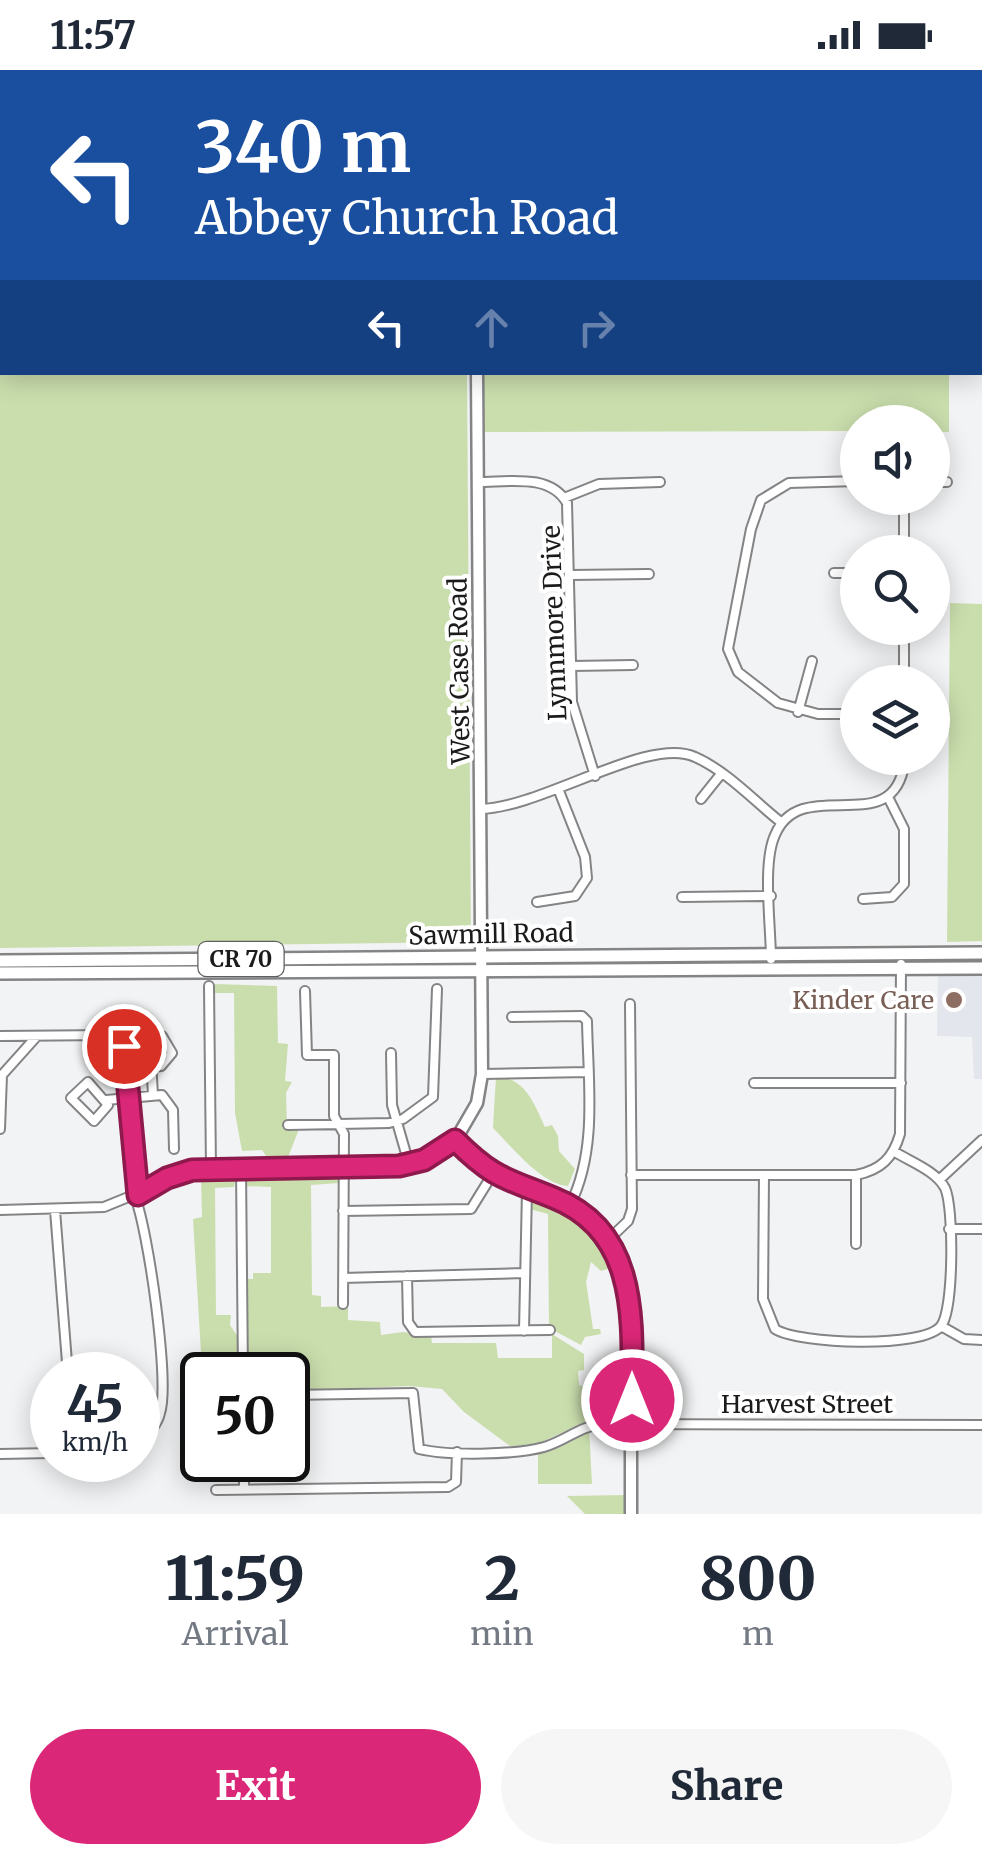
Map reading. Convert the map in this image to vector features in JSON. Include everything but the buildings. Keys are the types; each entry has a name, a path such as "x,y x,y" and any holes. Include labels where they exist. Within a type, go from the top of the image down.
{"main road":[{"name":"West Case Road","path":"455,1140 477,1103 482,1074 476,375"},
{"name":"Sawmill Road","path":"0,961 901,961 982,954"},
{"name":"Sawmill Road","path":"901,961 982,968"},
{"name":"Sawmill Road","path":"0,973 482,963"},
{"path":"455,1140 492,1175 570,1206 608,1240 630,1288 631,1514"}],"street":[{"name":"Lynnmore Drive","path":"478,482 541,483 564,498 570,515 574,719 595,776"},
{"path":"564,498 599,484 660,482"},
{"path":"840,482 789,483 768,493 758,505 728,643 731,662 778,704 798,712 840,713"},
{"path":"834,573 840,573"},
{"path":"571,575 649,574"},
{"path":"798,712 812,662"},
{"path":"572,666 633,665"},
{"path":"480,810 510,808 667,751 696,757 782,823"},
{"path":"702,799 721,774"},
{"path":"771,961 772,848 782,823 803,808 862,805 888,797 901,775"},
{"path":"536,902 575,896 587,878 585,857 559,791"},
{"path":"863,899 892,898 904,884 904,829 888,797"},
{"path":"682,897 770,896"},
{"path":"631,1175 856,1176 881,1166 894,1152 900,1134 901,961"},
{"path":"208,986 211,1169"},
{"path":"288,1125 395,1121 436,1093 437,990"},
{"path":"305,992 307,1055 334,1055 338,1124 344,1134 343,1304"},
{"path":"608,1240 630,1216 630,1004"},
{"path":"512,1017 586,1018 586,1157 570,1206"},
{"path":"0,1036 94,1035 116,1037 124,1046 137,1196 148,1241 159,1352"},
{"path":"0,1128 2,1075 37,1036"},
{"path":"391,1054 395,1121 410,1164"},
{"path":"151,1067 153,1096"},
{"path":"482,1074 587,1072"},
{"path":"88,1082 106,1100 108,1105 94,1120 71,1098 88,1082"},
{"path":"754,1083 900,1083"},
{"path":"106,1100 162,1095 173,1110 174,1149"},
{"path":"0,1210 104,1207 137,1196 177,1174 211,1169 410,1164 455,1140"},
{"path":"939,1180 982,1140"},
{"path":"764,1175 762,1299 770,1324 790,1337 914,1340 941,1326 949,1304 947,1194 939,1180 894,1152"},
{"path":"241,1169 243,1352"},
{"path":"343,1211 471,1209 492,1175"},
{"path":"856,1176 856,1244"},
{"path":"524,1331 527,1190"},
{"path":"55,1210 66,1352"},
{"path":"949,1228 982,1229"},
{"path":"343,1278 524,1272"},
{"path":"407,1276 408,1322 416,1332 550,1330"},
{"path":"941,1326 964,1339 982,1340"},
{"path":"160,1362 160,1415"},
{"path":"216,1490 448,1487 456,1482 457,1452 420,1449 413,1393 310,1395"},
{"name":"Harvest Street","path":"457,1452 534,1449 589,1425 982,1425"},
{"path":"0,1454 30,1453"},
{"path":"244,1482 244,1490"}],"shaded area":[{"path":"938,971 982,971 982,1079 974,1079 972,1037 937,1036"}],"green space":[{"path":"0,375 467,375 471,942 0,948"},
{"path":"479,375 949,375 949,405 840,405 840,431 480,432"},
{"path":"950,603 982,604 982,941 947,942"},
{"path":"213,984 277,986 278,1043 288,1044 285,1081 292,1082 286,1093 287,1127 299,1129 285,1165 273,1166 262,1150 242,1151 235,1113 234,993 213,993"},
{"path":"496,1077 521,1086 545,1127 552,1125 559,1151 575,1169 568,1186 538,1172 493,1128"},
{"path":"340,1171 339,1183 311,1185 312,1295 321,1296 321,1307 348,1306 348,1320 380,1322 381,1335 403,1332 431,1336 432,1343 496,1343 498,1358 552,1358 552,1334 584,1354 584,1370 578,1371 579,1385 585,1387 585,1422 535,1445 510,1446 464,1412 442,1389 409,1386 310,1390 310,1352 247,1352 246,1279 253,1279 253,1273 271,1273 271,1187 244,1186 244,1172"},
{"path":"236,1175 234,1187 215,1188 216,1315 231,1315 238,1352 201,1352 193,1219 202,1217 201,1177"},
{"path":"528,1196 556,1205 581,1220 602,1240 616,1266 601,1271 591,1262 586,1282 593,1329 600,1329 601,1334 585,1337 581,1345 549,1328 548,1214 526,1208"},
{"path":"589,1427 592,1484 538,1484 538,1452"},
{"path":"625,1495 626,1514 585,1514 567,1496"}],"place":[{"name":"Kinder Care","path":"954,1000"}],"route":[{"path":"124,1046 138,1195 158,1182 192,1170 410,1164 424,1160 455,1140 492,1175 580,1212 613,1247 630,1288 632,1400"}]}
